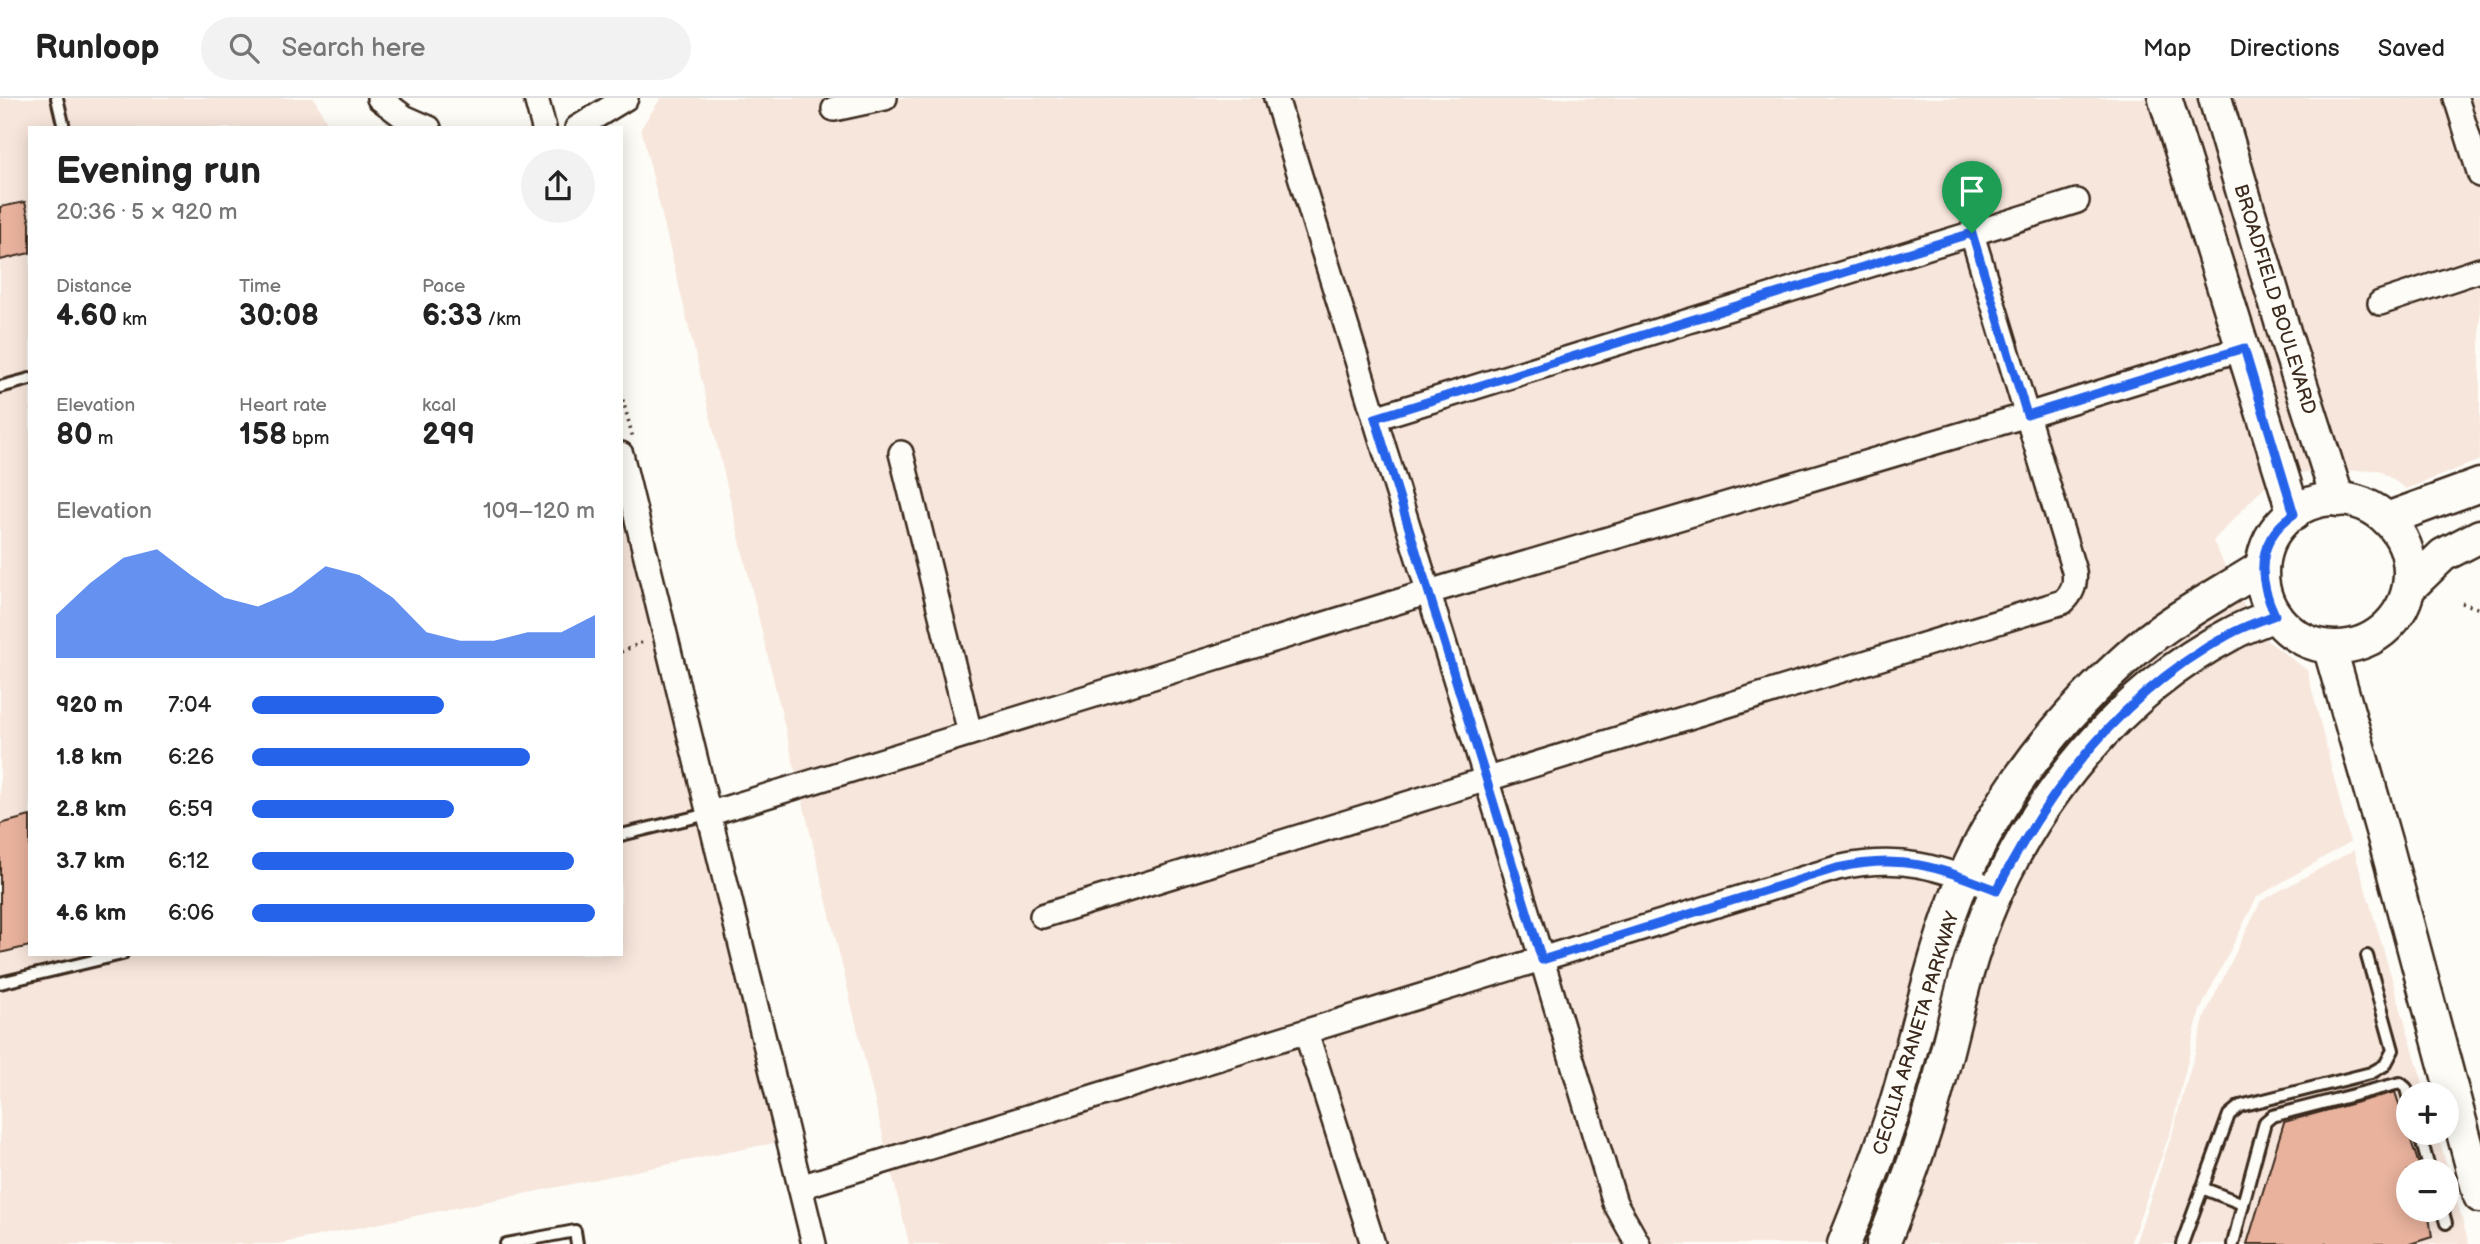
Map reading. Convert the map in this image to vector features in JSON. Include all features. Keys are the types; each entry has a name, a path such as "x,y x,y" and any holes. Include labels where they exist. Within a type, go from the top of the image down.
{"street":[{"path":"379,98 404,117 424,126"},
{"path":"536,98 543,126"},
{"path":"581,126 626,98"},
{"path":"834,109 884,98"},
{"path":"1276,98 1615,1203 1637,1244"},
{"path":"2165,98 2294,514"},
{"name":"BROADFIELD BOULEVARD","path":"2215,98 2281,322 2338,500"},
{"path":"2456,98 2480,175"},
{"path":"1375,418 2077,201"},
{"path":"1042,916 2063,602 2074,588 2074,571 1972,233"},
{"path":"2380,303 2480,270"},
{"path":"708,814 1429,592 2244,348"},
{"path":"901,453 970,733"},
{"path":"623,462 814,1244"},
{"path":"2387,519 2480,485"},
{"path":"2338,500 2369,506 2387,519 2402,539 2411,562 2410,587 2401,610 2385,629 2364,642 2330,649 2292,633 2275,615 2264,593 2262,567 2269,542 2283,521 2304,506 2338,500"},
{"path":"2410,587 2443,555 2480,536"},
{"name":"CECILIA ARANETA PARKWAY","path":"1844,1244 1894,1110 1930,974 1964,877 2013,789 2075,710 2120,664 2148,641 2262,567"},
{"name":"CECILIA ARANETA PARKWAY","path":"1883,1244 1925,1130 1973,951 1997,890 2045,805 2104,731 2154,684 2232,633 2275,615"},
{"path":"2330,649 2387,848 2480,1196"},
{"path":"800,1187 1824,872 1865,862 1897,861 1929,865 1997,890"},
{"path":"1306,1032 1373,1244"}],"lane":[{"path":"57,98 64,126"},
{"path":"0,387 28,380"},
{"path":"623,835 708,814"},
{"path":"0,983 114,956"},
{"path":"2182,1244 2229,1115 2240,1106 2371,1073 2385,1065 2393,1050 2367,956"},
{"path":"2233,1244 2265,1122 2272,1116 2396,1084"},
{"path":"2202,1188 2243,1204"},
{"path":"506,1244 575,1231 577,1244"}],"path":[{"path":"2462,603 2480,609"}],"shaded area":[{"path":"0,98 314,98 330,126 28,126 28,956 623,956 623,447 798,1138 278,1244 0,1244"},
{"path":"661,98 2480,98 2480,460 2406,489 2379,470 2277,473 2213,541 2257,633 2307,670 2350,842 2257,897 2200,1010 2171,1130 2130,1244 909,1244 641,128"},
{"path":"2354,850 2422,1082 2396,1082 2396,1145 2441,1145 2445,1159 2396,1159 2396,1222 2459,1222 2459,1209 2469,1244 2135,1244 2173,1131 2206,1013 2261,901"}],"building":[{"path":"25,202 28,215 28,253 0,260 0,207"},
{"path":"28,817 28,946 0,953 0,824"},
{"path":"2395,1092 2396,1145 2412,1145 2417,1159 2396,1159 2396,1222 2430,1222 2432,1237 2410,1244 2247,1244 2284,1122"}],"route":[{"path":"1972,233 2027,415 2244,348 2294,514 2283,521 2269,542 2262,567 2264,593 2275,615 2232,633 2185,662 2128,707 2104,731 2045,805 1997,890 1929,865 1897,861 1865,862 1837,868 1542,960 1375,418 1972,233"}]}
